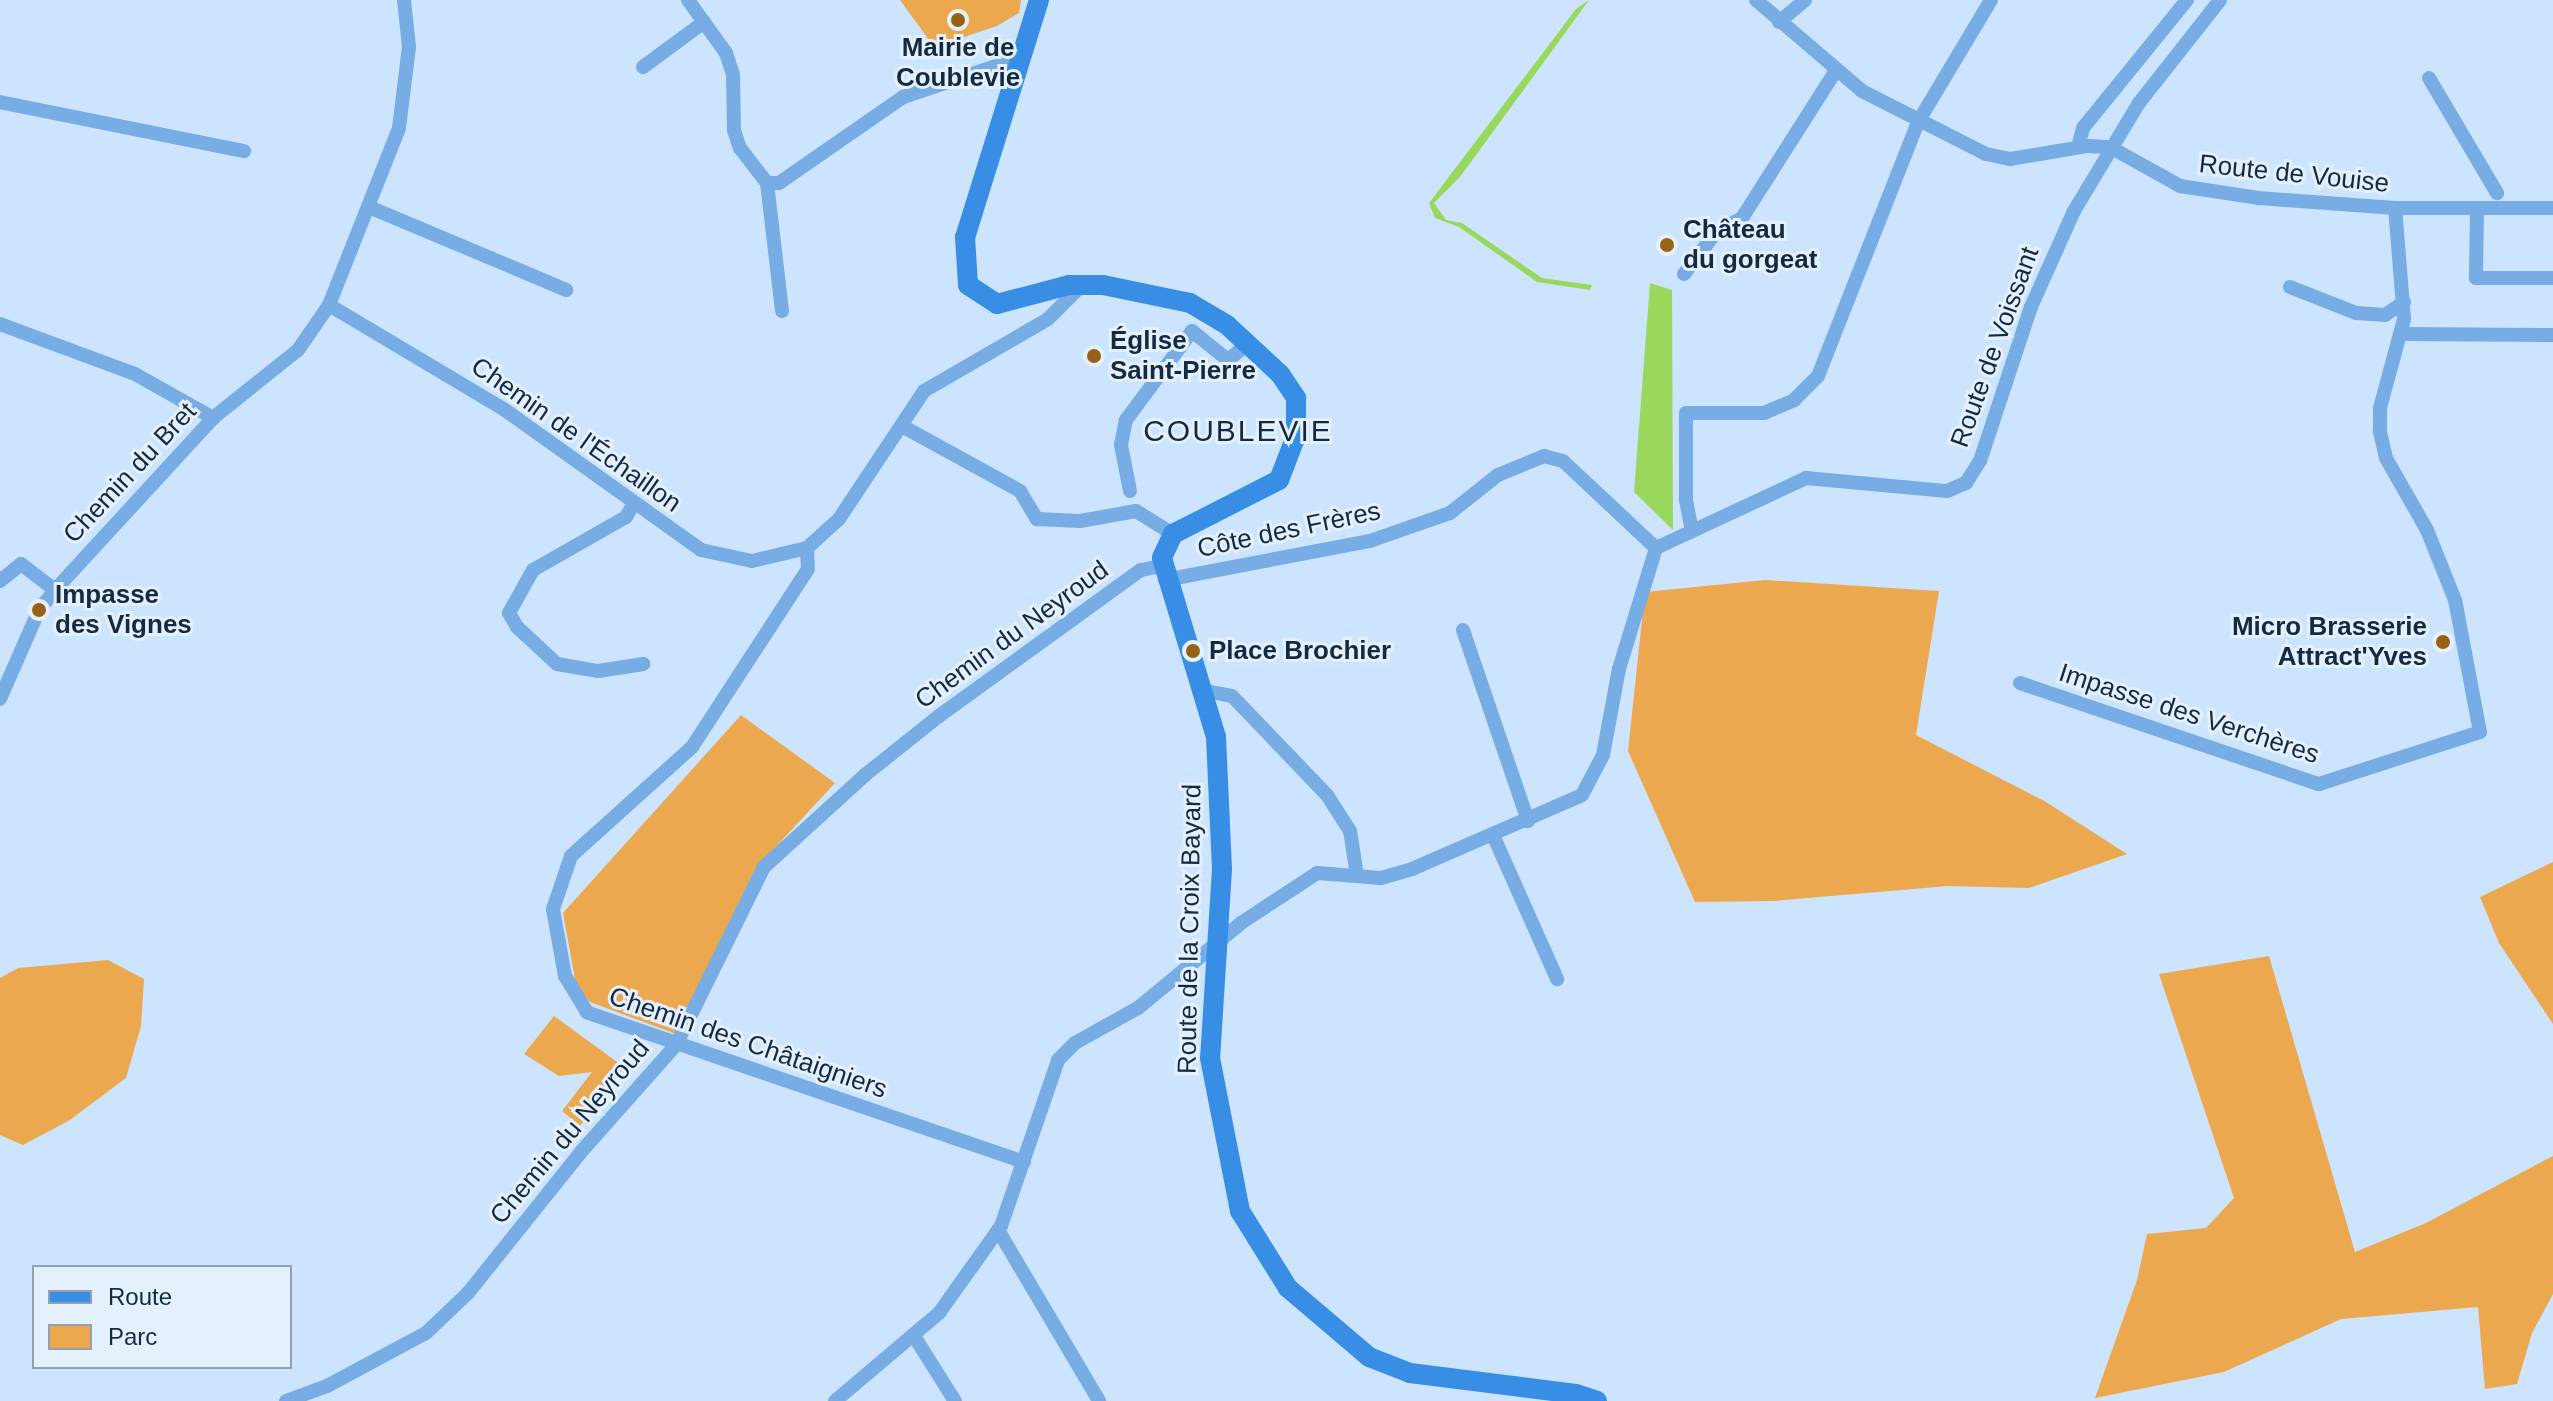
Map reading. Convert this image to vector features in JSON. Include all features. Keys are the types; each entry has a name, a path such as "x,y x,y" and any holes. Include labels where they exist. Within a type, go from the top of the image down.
{"main road":[{"path":"1039,0 965,237 963,272 975,294 997,304 1082,285 1137,289 1190,303 1227,325 1296,398 1292,454 1286,471 1267,488 1201,516 1173,534 1163,568"},
{"name":"Route de la Croix Bayard","path":"1163,568 1206,691 1223,794 1210,1058 1220,1129 1240,1211 1288,1288 1337,1334 1389,1367 1597,1401"}],"street":[{"name":"Chemin du Bret","path":"0,699 39,610 55,590 213,418 298,350 329,305 369,207 403,108 409,47 404,0"},
{"path":"688,0 726,53 733,74 734,130 740,148 767,183 782,311"},
{"name":"Route de Vouise","path":"1756,0 1835,72 1918,122 1986,154 2010,159 2078,147 2110,147 2180,186 2258,198 2477,211 2553,208"},
{"path":"1779,22 1805,0"},
{"path":"1692,531 1686,499 1686,413 1764,413 1794,400 1818,376 1918,122 1991,0"},
{"path":"2078,147 2083,128 2187,0"},
{"name":"Route de Voissant","path":"1656,548 1806,478 1947,491 1966,483 1980,461 2050,257 2110,147 2220,0"},
{"path":"643,67 704,22"},
{"path":"767,183 779,183 903,97 1020,58"},
{"path":"1684,274 1717,231 1742,218 1835,72"},
{"path":"2429,78 2497,193"},
{"path":"0,102 244,151"},
{"path":"369,207 566,290"},
{"path":"2395,208 2404,302 2401,334 2553,335"},
{"path":"2477,211 2476,278 2553,278"},
{"path":"807,548 839,519 924,391 1048,319 1082,285"},
{"path":"2290,287 2356,313 2385,315 2404,302"},
{"name":"Chemin de l'Échaillon","path":"329,305 505,410 633,505 717,557 752,561 807,548"},
{"path":"0,324 135,374 213,418"},
{"path":"1130,491 1121,445 1126,420 1192,331 1228,360 1248,344"},
{"name":"Impasse des Verchères","path":"2020,683 2319,784 2480,732 2455,600 2427,530 2386,458 2380,431 2380,408 2401,334"},
{"path":"902,426 1020,491 1037,519 1080,521 1136,511 1173,534"},
{"name":"Côte des Frères","path":"1163,568 1370,541 1450,513 1498,475 1544,456 1563,461 1656,548"},
{"path":"633,505 626,517 533,570 509,613 517,627 557,664 598,671 643,664"},
{"name":"Chemin des Châtaigniers","path":"807,548 808,569 692,747 571,856 559,879 553,909 572,994 587,1012 1024,1162"},
{"path":"835,1401 939,1313 998,1230 1058,1060 1075,1043 1138,1008 1215,944 1317,873 1381,878 1412,869 1582,795 1603,755 1619,669 1656,548"},
{"path":"0,581 21,564 55,590"},
{"name":"Chemin du Neyroud","path":"286,1401 327,1386 426,1333 468,1293 580,1153 676,1045 764,867 865,775 939,716 1141,570 1163,568"},
{"path":"1463,630 1528,821"},
{"path":"1206,691 1232,696 1327,795 1350,831 1357,875"},
{"path":"1493,835 1557,979"},
{"path":"998,1230 1099,1401"},
{"path":"914,1336 955,1401"}],"green space":[{"path":"900,0 1021,0 1019,13 997,26 934,47"},
{"path":"1765,580 1939,591 1916,735 2046,802 2127,854 2029,888 1948,886 1773,901 1695,902 1628,751 1645,592"},
{"path":"741,715 835,783 760,864 676,1034 590,1002 576,985 563,913"},
{"path":"2553,862 2553,1024 2499,943 2480,897"},
{"path":"2269,956 2355,1252 2426,1223 2553,1156 2553,1294 2532,1333 2517,1384 2485,1389 2478,1307 2341,1319 2224,1372 2095,1398 2137,1280 2147,1234 2206,1228 2234,1198 2159,974"},
{"path":"108,960 144,979 141,1026 126,1078 70,1120 23,1145 0,1135 0,978 18,968"},
{"path":"554,1016 624,1067 580,1126 562,1111 592,1072 559,1076 524,1054"}],"shaded area":[{"path":"1589,0 1460,177 1434,203 1446,220 1462,223 1542,278 1592,285 1590,290 1537,282 1459,227 1435,218 1429,203 1576,9"},
{"path":"1650,283 1672,290 1673,530 1634,492"}],"place":[{"name":"Mairie de Coublevie","path":"958,20"},
{"name":"Château du gorgeat","path":"1667,245"},
{"name":"Église Saint-Pierre","path":"1094,356"},
{"name":"Impasse des Vignes","path":"39,610"},
{"name":"Micro Brasserie Attract'Yves","path":"2443,642"},
{"name":"Place Brochier","path":"1193,651"}],"district":[{"name":"COUBLEVIE","path":"1238,431"}]}
